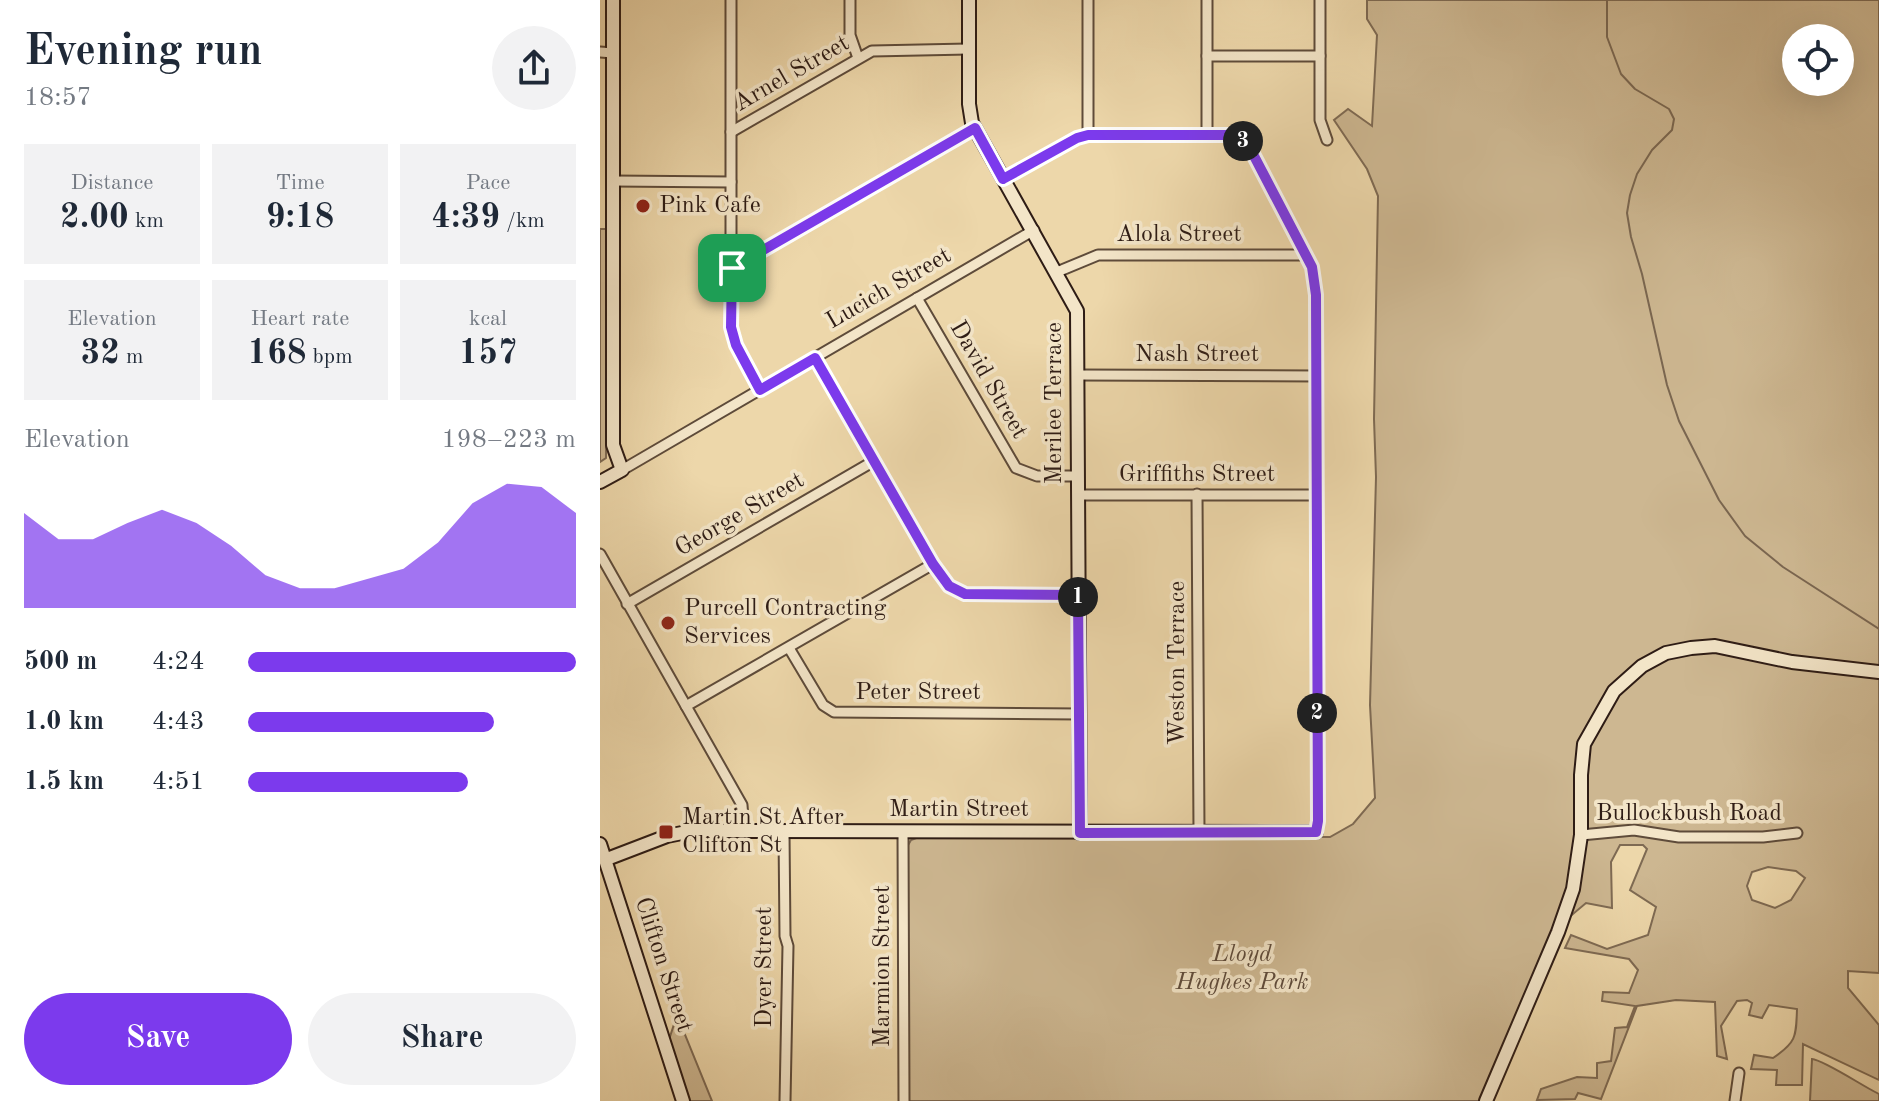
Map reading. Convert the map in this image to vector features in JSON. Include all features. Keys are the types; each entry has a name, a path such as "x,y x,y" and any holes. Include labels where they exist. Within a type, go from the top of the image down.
{"street":[{"path":"613,0 606,47 613,181 613,445 622,470"},
{"path":"731,0 731,327 736,345 760,390"},
{"path":"850,0 850,35 858,58"},
{"name":"Merilee Terrace","path":"969,0 970,114 1077,311 1080,833"},
{"path":"1088,0 1088,135"},
{"path":"1207,0 1207,135"},
{"path":"1320,0 1320,120 1327,140"},
{"name":"Arnel Street","path":"731,132 858,58 880,50 968,49"},
{"path":"1207,56 1320,56"},
{"path":"732,268 975,128"},
{"path":"1003,179 1088,135 1229,135 1246,143 1312,267 1316,295 1317,376 1316,832"},
{"path":"613,181 731,182"},
{"name":"Lucich Street","path":"600,482 1034,230"},
{"name":"Alola Street","path":"1057,272 1098,255 1305,255"},
{"name":"David Street","path":"917,298 1016,468 1037,476 1078,476"},
{"path":"815,358 933,564 949,586 965,594 1078,595"},
{"name":"Nash Street","path":"1078,375 1317,376"},
{"name":"George Street","path":"627,604 874,461"},
{"name":"Weston Terrace","path":"1197,494 1199,831"},
{"name":"Griffiths Street","path":"1078,495 1316,495"},
{"path":"600,554 742,805 744,831"},
{"path":"686,706 933,564"},
{"path":"1486,1101 1566,911 1579,865 1584,744 1614,691 1642,666 1666,653 1715,646 1792,662 1879,672"},
{"name":"Peter Street","path":"789,648 823,705 834,712 1080,714"},
{"name":"Bullockbush Road","path":"1581,835 1634,830 1679,837 1763,837 1797,833"},
{"name":"Martin Street","path":"607,859 667,836 692,831 1316,832"},
{"name":"Marmion Street","path":"903,832 904,1101"},
{"name":"Dyer Street","path":"784,833 785,936 788,946 785,1101"},
{"name":"Clifton Street","path":"600,844 683,1101"},
{"path":"1735,1101 1739,1073"}],"green space":[{"name":"Lloyd Hughes Park","path":"1367,0 1879,0 1879,973 1848,971 1848,988 1879,1025 1879,1080 1803,1044 1802,1085 1776,1085 1777,1070 1751,1069 1754,1055 1773,1058 1791,1043 1797,1009 1769,1005 1762,1018 1749,1015 1752,1003 1737,1001 1721,1026 1727,1059 1717,1056 1715,1002 1676,1000 1637,1006 1601,1099 1578,1093 1575,1099 1537,1100 1541,1089 1577,1077 1597,1078 1597,1063 1611,1061 1615,1028 1627,1027 1635,1006 1602,1001 1603,992 1629,993 1638,970 1629,959 1565,948 1571,935 1607,949 1648,935 1656,907 1630,890 1647,849 1643,845 1620,845 1611,862 1612,908 1586,903 1555,929 1483,1101 908,1101 907,847 911,840 919,837 1330,837 1353,824 1375,798 1370,705 1376,477 1374,419 1378,196 1367,169 1334,120 1348,109 1372,126 1377,35 1367,19","holes":["1768,867 1796,871 1805,878 1791,900 1775,908 1752,900 1747,886 1752,872"]},
{"path":"600,229 607,229 606,458 600,462"},
{"path":"677,1015 712,1101 688,1101 666,1049"},
{"path":"1812,1059 1879,1094 1879,1101 1810,1101"}],"waterway":[{"path":"1607,0 1607,37 1621,74 1635,89 1669,109 1674,119 1672,130 1652,150 1637,174 1627,213 1667,385 1679,421 1719,500 1745,536 1783,567 1879,629"}],"place":[{"name":"Pink Cafe","path":"643,206"},
{"name":"Purcell Contracting Services","path":"668,623"},
{"name":"Martin St After Clifton St","path":"666,832"}],"route":[{"path":"975,128 1003,179 1088,135 1229,135 1246,143 1312,267 1316,295 1316,832 1080,833 1078,595 965,594 949,586 933,564 815,358 760,390 736,345 731,327 732,268 975,128"}]}
